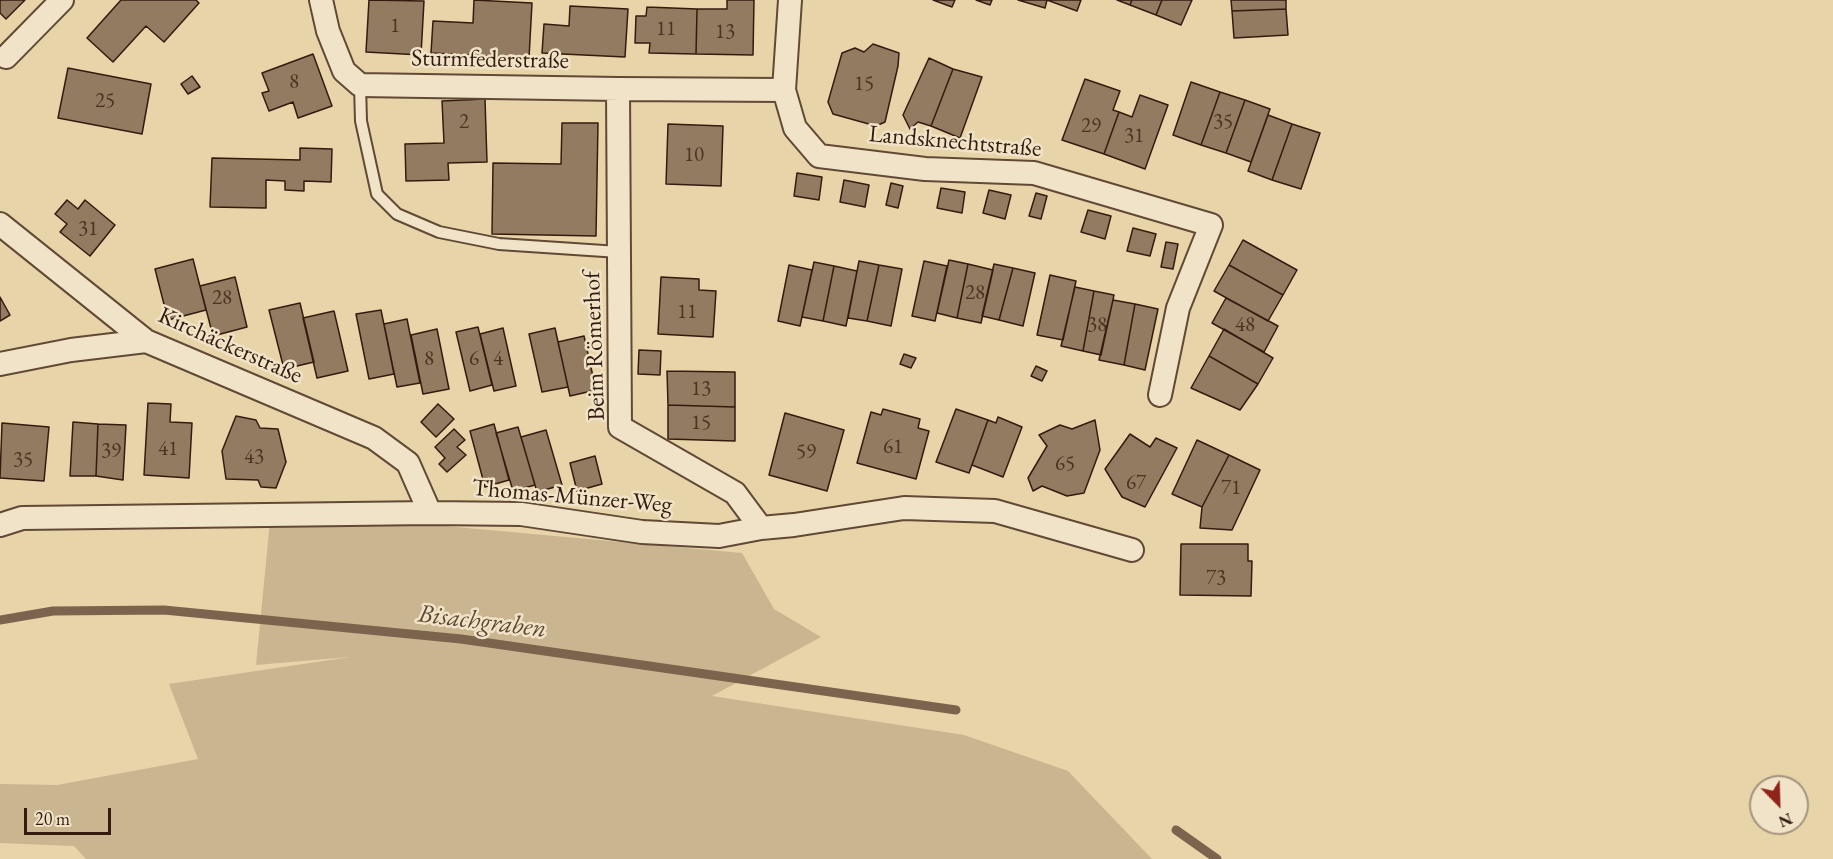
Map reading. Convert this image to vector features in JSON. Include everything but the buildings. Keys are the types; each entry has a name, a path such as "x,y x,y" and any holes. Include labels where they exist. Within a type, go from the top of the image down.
{"street":[{"path":"6,57 62,0"},
{"path":"321,0 328,31 344,70 360,85"},
{"name":"Landsknechtstraße","path":"790,0 784,90 795,128 819,156 925,169 1034,173 1211,225 1178,308 1160,394"},
{"name":"Sturmfederstraße","path":"360,85 784,90"},
{"name":"Beim Römerhof","path":"618,89 620,427 735,493 761,528"},
{"name":"Kirchäckerstraße","path":"0,224 146,341 374,438 408,463 430,513"},
{"path":"0,364 71,350 146,341"},
{"name":"Thomas-Münzer-Weg","path":"0,525 22,518 521,514 642,532 719,536 904,508 995,511 1132,550"}],"lane":[{"path":"360,85 361,121 377,194 397,214 439,232 499,244 619,252"}],"shaded area":[{"path":"270,521 445,526 742,553 774,609 821,637 712,696 964,735 1068,771 1152,859 86,859 74,846 0,843 0,784 57,785 198,759 169,684 350,657 256,665"}],"waterway":[{"name":"Bisachgraben","path":"0,620 53,611 164,610 461,639 956,710"},
{"name":"Bisachgraben","path":"1176,830 1217,859"}]}
